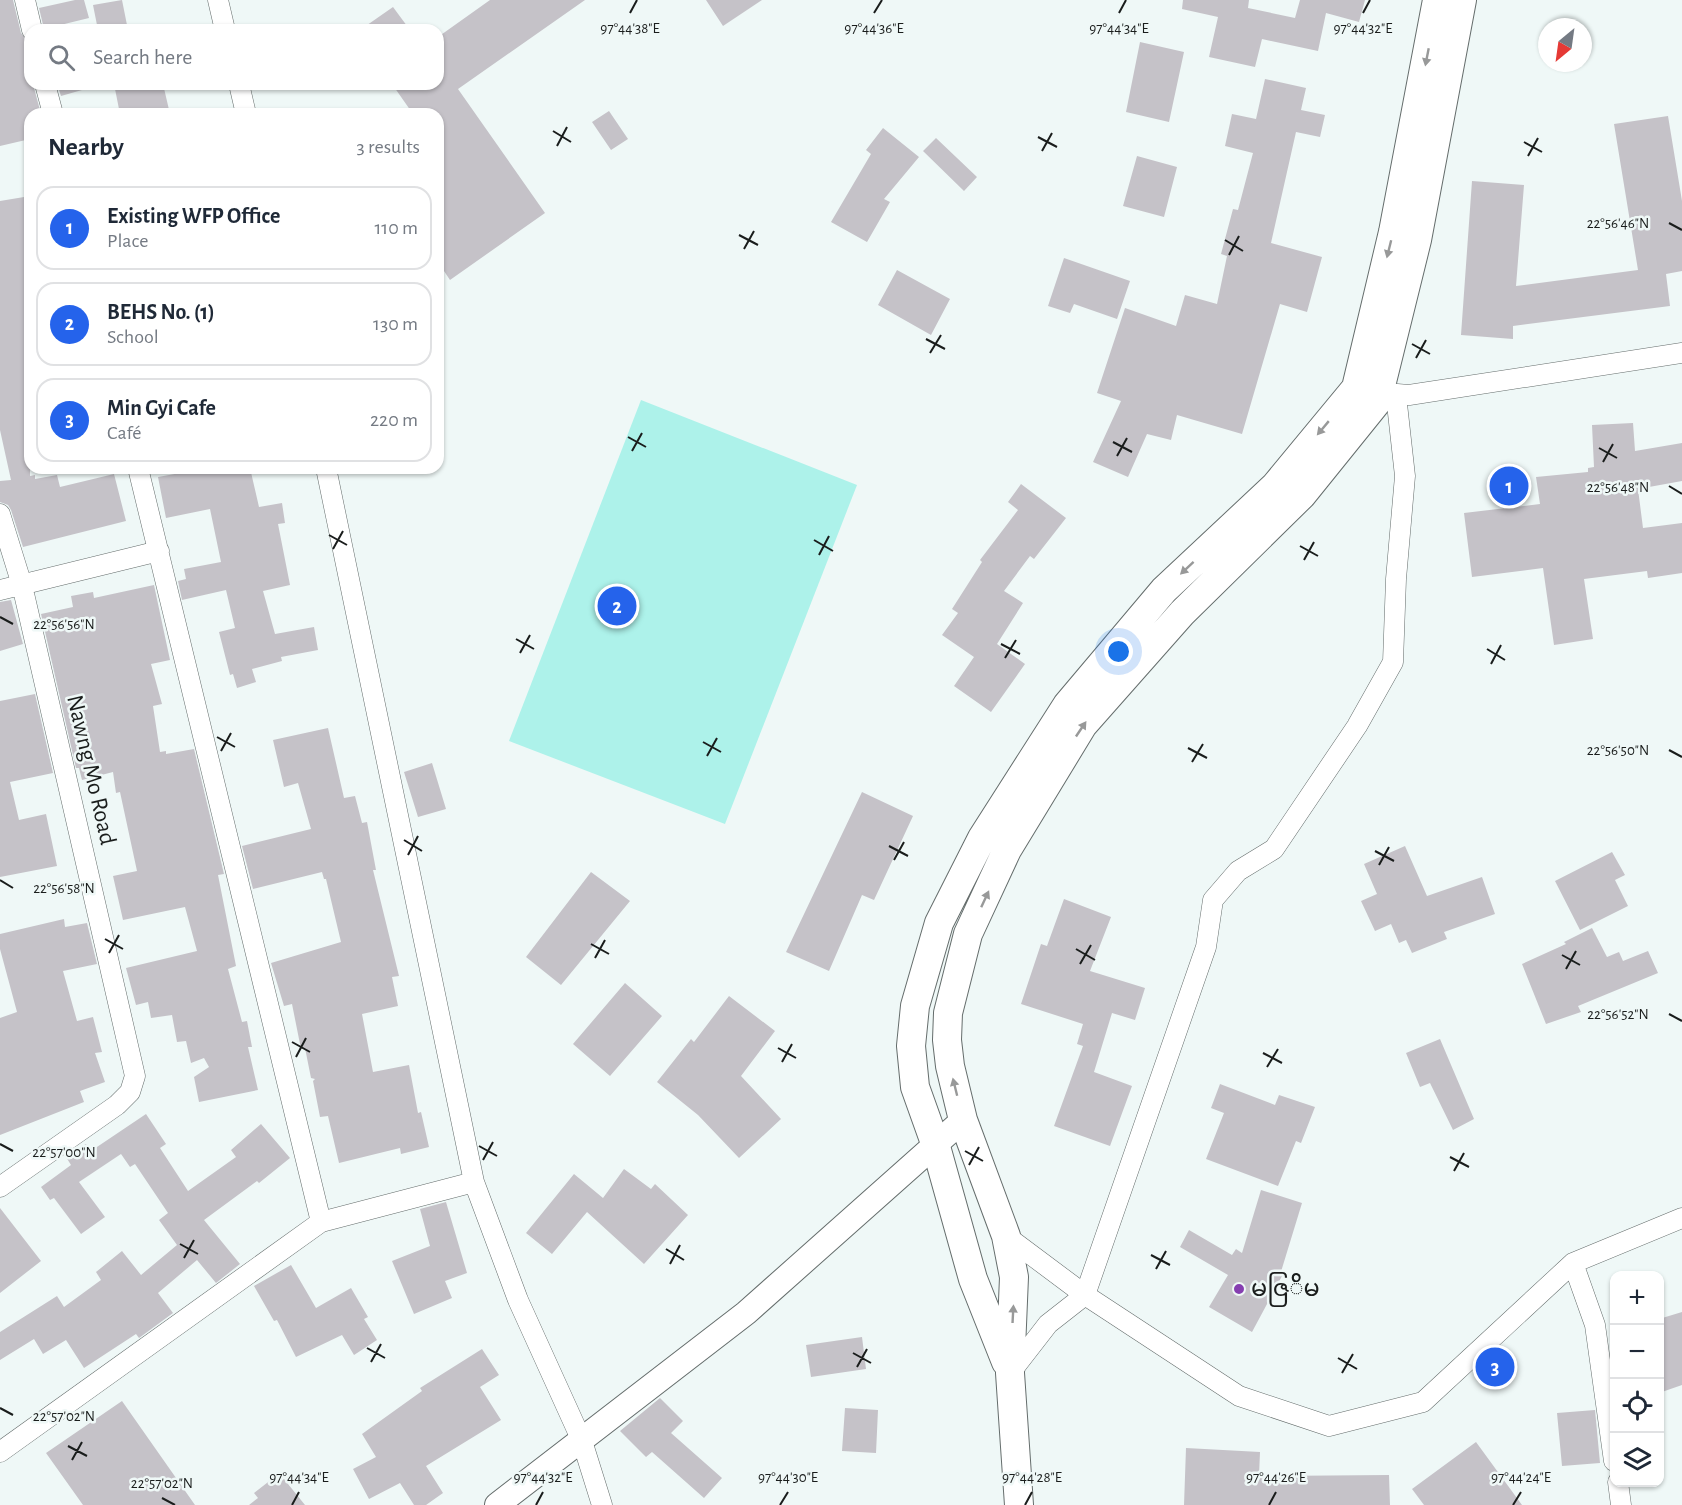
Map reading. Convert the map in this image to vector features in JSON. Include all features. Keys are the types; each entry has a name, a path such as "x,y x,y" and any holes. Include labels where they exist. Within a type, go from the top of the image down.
{"main road":[{"path":"1019,1505 1010,1372 1014,1277 1006,1236 963,1120 950,1066 948,1013 968,934 1007,850 1083,725 1182,613 1302,495 1377,402 1394,232 1437,0"},
{"path":"1010,1372 973,1279 936,1143 915,1087 911,1046 915,1006 939,923 982,838 1066,705 1164,590 1377,392 1417,240 1462,0"}],"street":[{"path":"25,0 31,24"},
{"path":"218,0 224,24"},
{"path":"47,90 51,108"},
{"path":"240,90 244,108"},
{"path":"1010,1372 1047,1324 1085,1295 1206,947 1213,900 1238,871 1274,849 1357,726 1393,662 1396,579 1406,476 1377,392 1408,395 1682,353"},
{"path":"140,474 321,1222"},
{"path":"327,474 474,1182 518,1300 582,1441 602,1505"},
{"name":"Nawng Mo Road","path":"0,514 21,585 135,1076 130,1092 117,1105 0,1187"},
{"path":"0,590 159,551"},
{"path":"497,1505 746,1313 963,1120"},
{"path":"0,1452 321,1222 474,1182"},
{"path":"1006,1236 1085,1295 1239,1396 1329,1426 1423,1402 1573,1263 1682,1218"},
{"path":"1573,1263 1595,1325 1610,1433"},
{"path":"1618,1487 1621,1505"}],"shaded area":[{"path":"641,400 857,485 725,824 509,741"}],"building":[{"path":"0,0 13,0 21,33 24,36 24,90 35,90 39,108 24,108 24,140 0,146"},
{"path":"84,0 89,18 64,24 43,24 39,8"},
{"path":"122,0 127,24 97,24 93,5"},
{"path":"490,0 585,0 458,89 545,213 450,280 444,271 444,108 409,108 396,90 444,90 444,33"},
{"path":"706,0 762,0 723,26"},
{"path":"1183,0 1249,0 1248,8 1295,18 1300,0 1365,0 1359,22 1326,13 1318,51 1262,39 1255,67 1209,57 1218,17 1182,9"},
{"path":"393,7 406,24 369,24"},
{"path":"1140,42 1184,52 1169,122 1126,112"},
{"path":"1265,79 1306,88 1301,110 1325,115 1320,137 1296,132 1271,243 1322,257 1307,312 1280,304 1242,434 1177,415 1171,440 1147,434 1128,477 1093,462 1121,401 1097,393 1125,308 1176,326 1185,295 1217,304 1227,256 1221,254 1233,209 1238,210 1253,153 1225,146 1232,114 1256,119"},
{"path":"59,90 82,90 61,96"},
{"path":"115,90 164,90 169,108 119,108"},
{"path":"609,111 628,139 611,150 592,122"},
{"path":"1668,116 1682,201 1682,271 1666,274 1670,306 1513,326 1513,339 1461,335 1472,181 1524,185 1516,286 1638,270 1614,124"},
{"path":"883,128 919,157 884,199 890,202 867,242 831,222 871,154 866,150"},
{"path":"936,138 977,177 964,191 923,151"},
{"path":"1137,156 1177,167 1164,217 1123,206"},
{"path":"24,197 24,474 35,475 35,479 57,475 60,487 114,474 126,521 23,547 11,510 8,505 0,502 0,481 11,480 0,430 0,201"},
{"path":"1064,258 1130,281 1117,319 1074,304 1070,313 1048,306"},
{"path":"897,270 950,299 931,335 878,305"},
{"path":"1633,423 1635,451 1682,443 1682,481 1638,489 1643,528 1682,523 1682,573 1648,578 1647,571 1584,579 1593,639 1554,645 1543,568 1472,577 1464,513 1540,504 1536,477 1588,472 1588,468 1594,467 1592,425"},
{"path":"174,474 251,474 259,507 282,503 285,523 278,524 290,585 263,591 275,634 314,627 318,650 281,657 282,661 252,669 256,682 237,688 233,674 230,675 219,632 235,628 226,590 182,600 178,581 186,579 184,569 221,562 210,509 166,518 158,477"},
{"path":"1021,484 1066,518 1034,559 1030,556 1004,591 1023,603 997,644 1025,664 991,712 954,686 974,657 942,635 958,613 952,609 982,562 980,560 1018,510 1008,502"},
{"path":"154,585 170,660 151,664 162,704 153,706 160,752 166,751 166,754 194,749 224,874 218,875 236,966 228,969 242,1022 247,1021 252,1047 248,1047 258,1090 199,1102 194,1077 209,1067 204,1058 191,1063 186,1041 177,1042 172,1015 151,1018 148,1002 136,1005 126,968 197,951 185,907 123,920 113,876 137,871 120,792 116,793 113,772 82,780 79,768 76,768 41,614 73,607 71,596 93,592 94,598"},
{"path":"11,600 23,644 0,651 0,602"},
{"path":"35,694 53,773 10,782 19,820 46,814 57,866 0,877 0,701"},
{"path":"328,728 344,798 355,796 362,823 367,822 376,870 373,870 399,976 392,977 398,1006 362,1014 373,1072 409,1065 418,1113 421,1112 429,1147 401,1154 400,1148 339,1163 328,1116 320,1117 313,1081 315,1079 311,1078 305,1048 301,1049 292,1004 284,1006 271,963 341,942 326,879 322,872 253,889 242,846 311,829 298,783 284,787 273,740"},
{"path":"432,763 446,809 418,817 404,772"},
{"path":"862,792 913,816 874,900 862,895 829,971 786,952"},
{"path":"1405,846 1427,896 1482,877 1495,914 1444,932 1447,939 1412,953 1406,940 1399,943 1391,924 1375,931 1361,901 1377,894 1364,864"},
{"path":"1612,852 1625,875 1615,880 1628,906 1580,930 1555,881"},
{"path":"591,872 630,901 561,985 526,957"},
{"path":"1064,899 1111,917 1090,971 1145,988 1135,1020 1112,1013 1094,1072 1132,1086 1110,1146 1054,1126 1083,1046 1077,1044 1083,1024 1021,1004 1041,944 1047,946"},
{"path":"64,919 65,927 87,923 97,964 63,971 77,1021 93,1017 102,1052 95,1053 105,1082 80,1091 84,1102 0,1135 0,1018 17,1012 0,949 0,934"},
{"path":"1592,928 1607,957 1619,952 1623,961 1648,951 1658,973 1578,1006 1581,1012 1546,1024 1522,964 1566,944 1564,942"},
{"path":"625,983 662,1016 610,1076 573,1044"},
{"path":"729,996 775,1031 741,1076 781,1119 739,1158 698,1115 657,1082 691,1039 694,1042"},
{"path":"1440,1039 1474,1119 1453,1130 1430,1083 1420,1087 1406,1053"},
{"path":"1220,1084 1275,1105 1279,1095 1315,1107 1301,1143 1296,1141 1278,1186 1206,1159 1224,1113 1211,1108"},
{"path":"146,1114 166,1144 160,1148 188,1191 236,1157 231,1150 261,1124 290,1158 259,1183 257,1181 204,1220 240,1264 216,1283 197,1260 158,1293 173,1313 139,1338 136,1334 84,1368 66,1340 43,1354 34,1339 0,1360 0,1332 57,1296 64,1307 101,1280 96,1272 122,1251 141,1275 177,1245 159,1220 168,1213 135,1164 130,1167 121,1154 79,1182 105,1217 81,1234 54,1198 50,1200 41,1187 71,1165 66,1157 86,1144 91,1151"},
{"path":"624,1169 651,1189 655,1184 688,1215 644,1264 587,1212 552,1254 526,1233 574,1174 603,1198"},
{"path":"1261,1190 1302,1203 1280,1275 1282,1276 1252,1332 1209,1307 1228,1275 1180,1247 1189,1230 1232,1255 1236,1249 1242,1253"},
{"path":"446,1202 467,1273 445,1281 452,1298 414,1314 392,1261 430,1246 420,1209"},
{"path":"0,1208 41,1261 0,1293"},
{"path":"291,1265 316,1308 351,1288 368,1317 364,1319 377,1340 354,1355 342,1335 296,1357 277,1320 274,1321 254,1286"},
{"path":"1682,1312 1682,1385 1664,1391 1664,1325 1664,1317"},
{"path":"862,1337 866,1369 811,1377 806,1345"},
{"path":"482,1349 499,1375 480,1387 501,1420 426,1466 443,1493 426,1505 414,1505 400,1483 369,1499 353,1469 376,1457 362,1434 422,1391 420,1388"},
{"path":"660,1398 683,1421 671,1433 722,1478 704,1498 652,1452 646,1457 620,1431"},
{"path":"122,1401 195,1505 83,1505 46,1453"},
{"path":"845,1408 878,1410 876,1453 842,1451"},
{"path":"1595,1410 1600,1463 1562,1466 1557,1413"},
{"path":"1476,1442 1522,1505 1424,1505 1412,1489"},
{"path":"1186,1448 1260,1452 1259,1476 1389,1475 1390,1505 1184,1505"},
{"path":"272,1479 276,1485 284,1479 305,1505 249,1505 258,1498 254,1493"}],"place":[{"name":"Existing WFP Office","path":"1509,486"},
{"name":"BEHS No. (1)","path":"617,606"},
{"name":"မဇြ်ိမ","path":"1239,1289"},
{"name":"Min Gyi Cafe","path":"1495,1367"}]}
